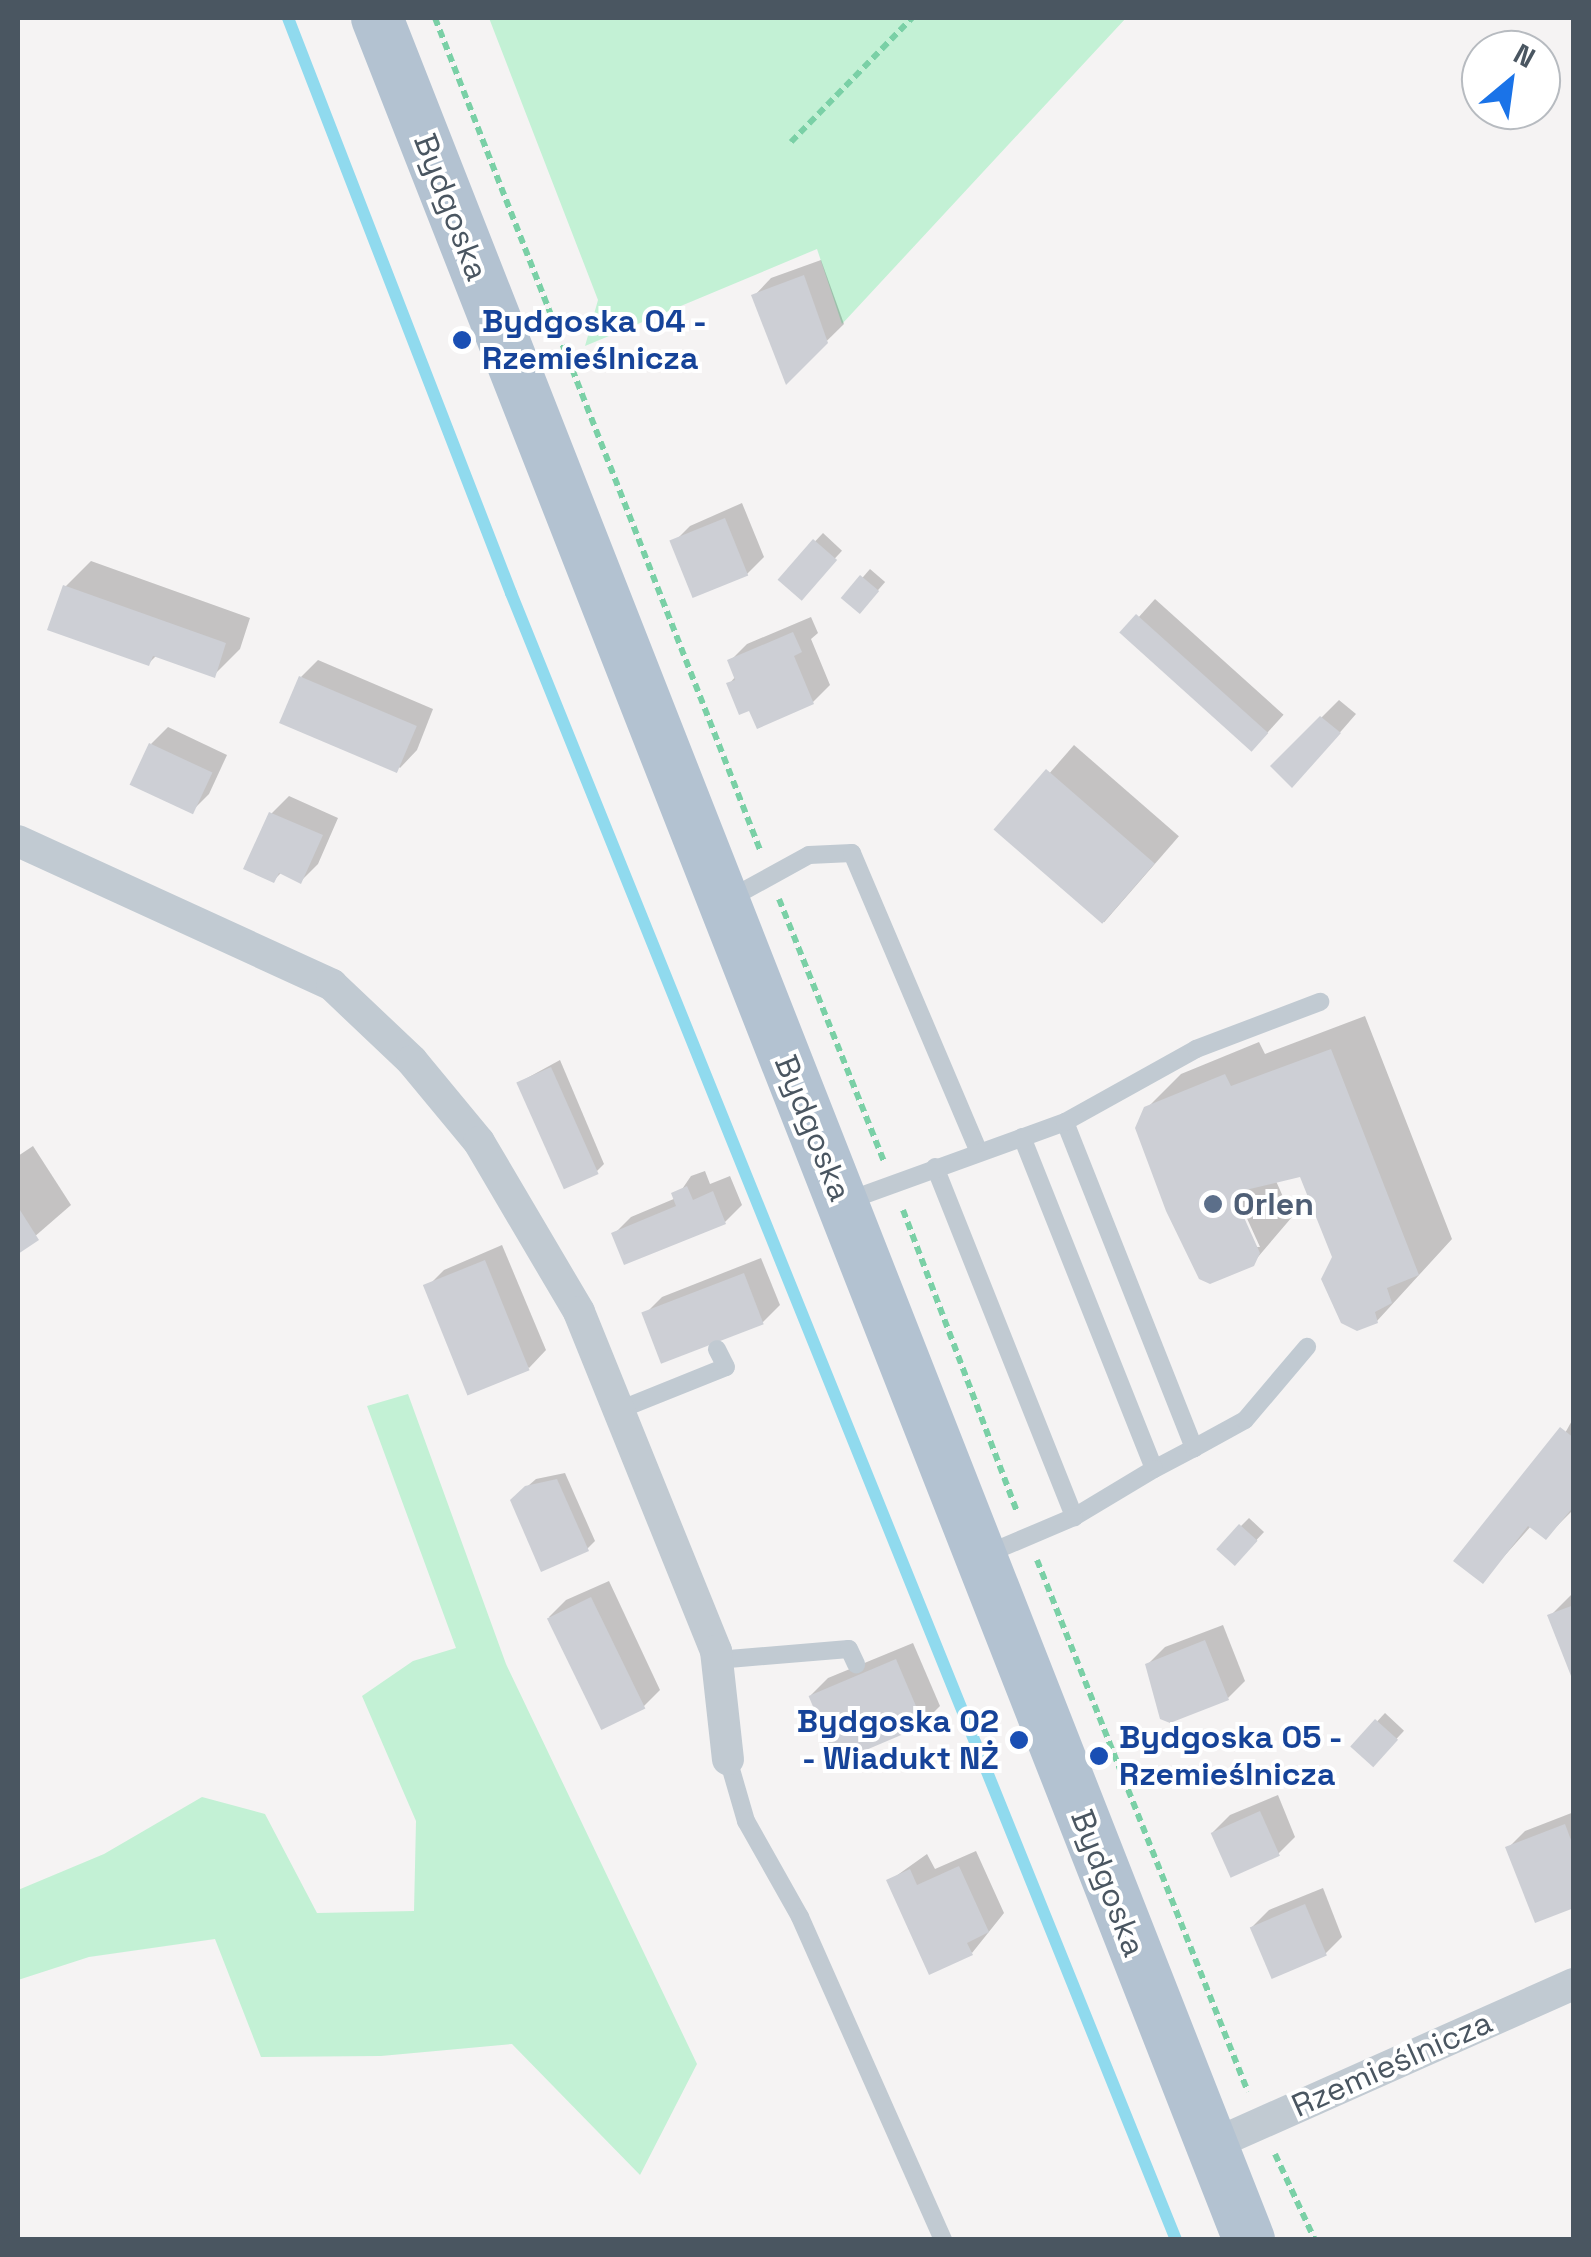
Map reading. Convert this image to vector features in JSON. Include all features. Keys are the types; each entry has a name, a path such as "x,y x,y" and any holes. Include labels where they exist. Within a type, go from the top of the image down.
{"main road":[{"name":"Bydgoska","path":"376,18 843,1203 1004,1546 1248,2240"}],"street":[{"path":"18,841 332,985 372,1023 479,1142 579,1312 619,1410 717,1660 728,1759"},
{"name":"Rzemieślnicza","path":"1212,2146 1574,1984"}],"lane":[{"path":"723,902 809,855 852,853 979,1152"},
{"path":"843,1203 1065,1122 1196,1049 1320,1002"},
{"path":"1065,1122 1194,1448"},
{"path":"1022,1137 1154,1470"},
{"path":"935,1168 1074,1516"},
{"path":"1004,1546 1074,1516 1246,1420 1306,1347"},
{"path":"619,1410 726,1367 717,1349"},
{"path":"717,1660 849,1650 856,1664"},
{"path":"728,1759 746,1820 800,1917 942,2240"}],"path":[{"path":"435,18 893,1184 1004,1546 1314,2240"},
{"path":"791,142 912,18"}],"green space":[{"path":"489,18 1126,18 842,324 817,249 585,346 598,300"},
{"path":"408,1394 506,1664 697,2064 640,2175 512,2044 381,2056 261,2057 215,1939 89,1957 18,1980 18,1890 104,1854 202,1797 265,1814 317,1913 414,1911 416,1821 362,1696 413,1661 456,1648 367,1406"}],"building":[{"path":"804,275 828,343 786,385 751,295"},
{"path":"725,518 748,575 693,598 669,540"},
{"path":"813,539 837,560 802,601 778,580"},
{"path":"860,575 879,591 860,614 841,598"},
{"path":"63,585 226,643 215,678 153,656 149,666 47,630"},
{"path":"1136,614 1268,733 1252,752 1119,633"},
{"path":"793,632 802,652 794,656 814,704 757,729 749,711 739,715 726,683 735,680 727,660"},
{"path":"299,676 417,726 397,773 279,723"},
{"path":"1320,716 1341,733 1292,788 1270,766"},
{"path":"149,743 212,773 193,814 130,785"},
{"path":"1046,769 1155,863 1102,924 994,829"},
{"path":"269,812 323,835 301,884 279,873 274,883 243,869"},
{"path":"1331,1049 1419,1275 1387,1288 1392,1303 1375,1312 1378,1323 1357,1331 1341,1323 1321,1279 1332,1257 1300,1177 1233,1193 1260,1253 1254,1266 1210,1284 1199,1279 1166,1211 1135,1128 1144,1107 1225,1074 1231,1086"},
{"path":"551,1067 599,1174 564,1189 516,1082"},
{"path":"687,1186 693,1200 713,1191 726,1224 624,1265 611,1233 676,1206 671,1193"},
{"path":"18,1207 39,1240 18,1254"},
{"path":"485,1260 530,1370 467,1395 423,1285"},
{"path":"744,1273 764,1324 661,1364 641,1312"},
{"path":"1560,1427 1574,1438 1574,1506 1546,1540 1528,1526 1483,1584 1453,1561"},
{"path":"557,1479 589,1551 541,1572 510,1500 525,1486"},
{"path":"1239,1524 1258,1541 1235,1566 1216,1549"},
{"path":"591,1597 645,1708 601,1730 547,1618"},
{"path":"1574,1605 1574,1681 1573,1681 1547,1615"},
{"path":"1205,1640 1229,1700 1170,1723 1160,1719 1145,1664"},
{"path":"896,1659 924,1725 837,1762 809,1696"},
{"path":"1375,1719 1398,1740 1373,1767 1350,1746"},
{"path":"1260,1811 1280,1856 1231,1878 1211,1833"},
{"path":"1565,1824 1574,1848 1574,1908 1535,1923 1505,1847"},
{"path":"959,1866 989,1932 967,1943 973,1955 929,1975 886,1880 910,1869 917,1885"},
{"path":"1305,1904 1327,1956 1272,1979 1250,1927"}],"waterway":[{"path":"288,18 511,593 1176,2240"}],"place":[{"name":"Bydgoska 04 - Rzemieślnicza","path":"462,340"},
{"name":"Orlen","path":"1213,1204"},
{"name":"Bydgoska 02 - Wiadukt NŻ","path":"1019,1740"},
{"name":"Bydgoska 05 - Rzemieślnicza","path":"1099,1756"}]}
